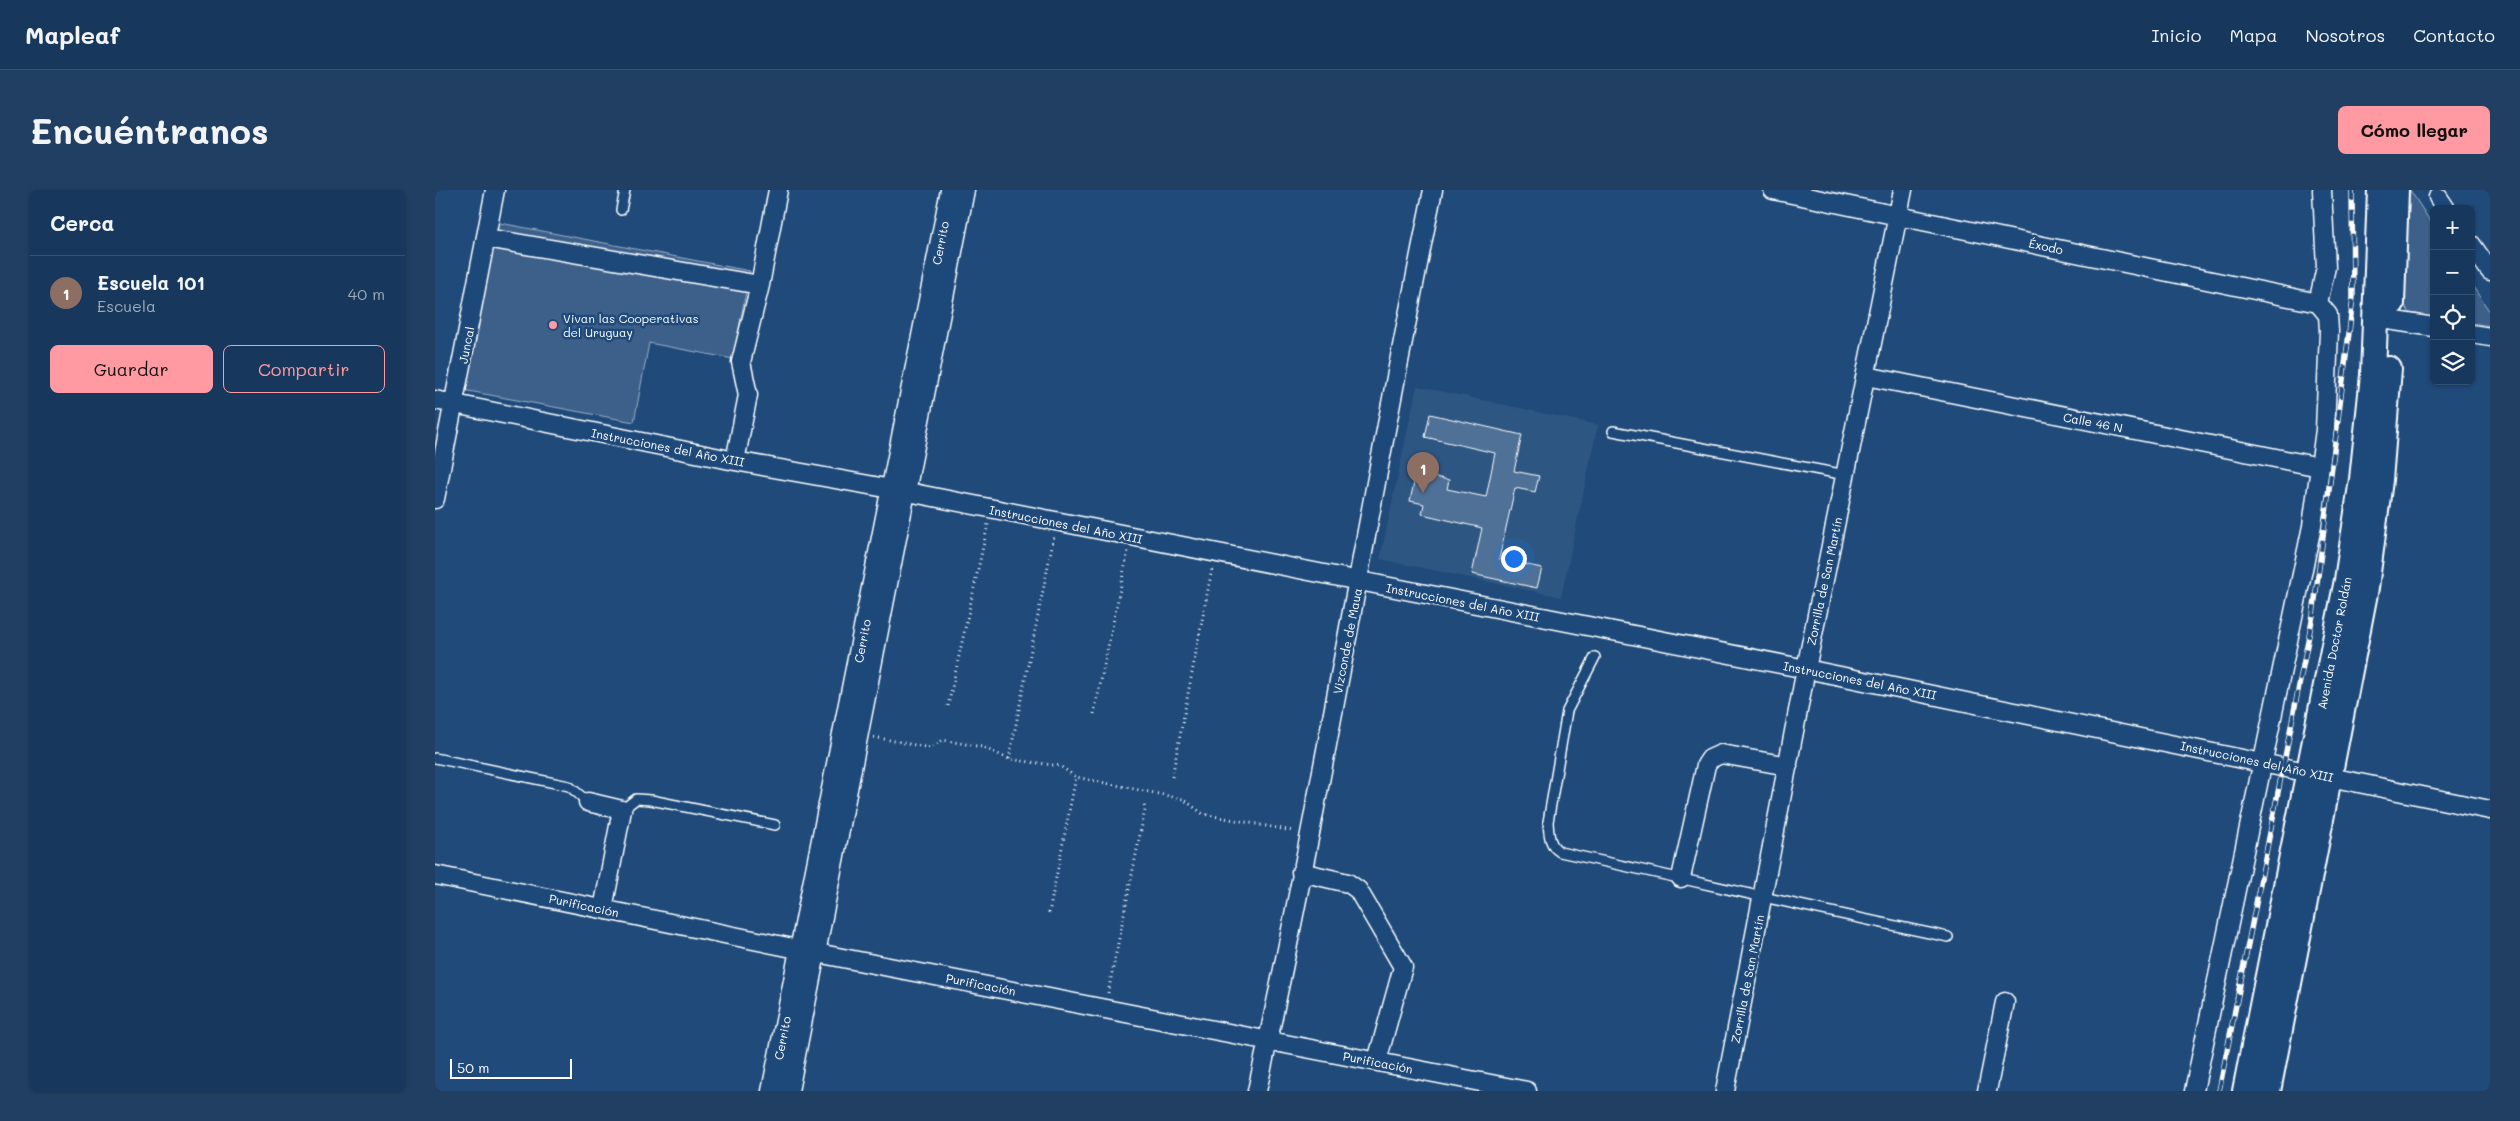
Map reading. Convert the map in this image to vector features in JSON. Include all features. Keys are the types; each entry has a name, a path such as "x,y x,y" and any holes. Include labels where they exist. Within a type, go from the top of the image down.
{"street":[{"name":"Juncal","path":"435,499 495,190"},
{"path":"735,461 748,394 741,362 760,285 778,190"},
{"name":"Cerrito","path":"771,1091 808,951 858,734 950,190"},
{"name":"Cerrito","path":"789,1091 808,951 900,490 965,190"},
{"name":"Vizconde de Maua","path":"1257,1091 1269,1040 1358,581 1402,342 1433,190"},
{"name":"Éxodo","path":"1773,190 2318,303"},
{"name":"Zorrilla de San Martín","path":"1725,1091 1806,669 1903,190"},
{"path":"2194,1091 2264,762 2312,526 2321,468 2325,430 2329,331 2328,315 2318,303 2326,267 2322,190"},
{"name":"Avenida Doctor Roldán","path":"2245,1091 2318,774 2366,588 2380,480 2383,319 2379,190"},
{"name":"Avenida Doctor Roldán","path":"2383,319 2395,190"},
{"path":"486,238 760,285"},
{"path":"2475,250 2490,271"},
{"path":"2383,319 2430,326"},
{"path":"2475,335 2490,337"},
{"name":"Calle 46 N","path":"1866,376 2321,468"},
{"name":"Instrucciones del Año XIII","path":"435,400 735,461 900,490 1806,669 2490,810"},
{"path":"1681,878 1706,765 1710,759 1721,754 1788,766"},
{"name":"Avenida Doctor Roldán","path":"2268,1091 2318,774"},
{"path":"588,802 621,810 603,909"},
{"path":"1301,872 1348,883 1357,890 1403,967 1377,1061"},
{"name":"Purificación","path":"435,875 808,951 1527,1091"},
{"path":"1987,1091 2005,1002"}],"lane":[{"path":"621,210 625,190"},
{"path":"1613,431 1846,475"},
{"path":"1595,657 1567,711 1548,822 1550,841 1560,852 1681,878 1762,898 1947,937"},
{"path":"435,758 569,786 588,802"},
{"path":"621,810 636,799 651,800 775,825"}],"path":[{"path":"948,706 991,509"},
{"path":"1009,759 1057,522"},
{"path":"1094,714 1131,536"},
{"path":"1172,777 1215,553"},
{"path":"858,734 930,748 943,740 982,746 1009,759 1060,766 1076,776 1183,798 1203,814 1309,834"},
{"path":"1049,913 1076,776"},
{"path":"1107,1009 1109,981 1145,810 1144,804"}],"shaded area":[{"path":"2410,190 2430,221 2430,316 2409,313 2402,299"},
{"path":"495,222 750,271 733,359 649,343 634,422 463,390"},
{"path":"2475,290 2490,312 2490,326 2475,324"},
{"path":"1417,386 1598,425 1561,597 1380,559"}],"building":[{"path":"1430,414 1522,435 1514,471 1539,476 1535,492 1515,488 1499,559 1542,568 1537,588 1472,574 1482,528 1422,514 1424,504 1410,501 1416,473 1449,480 1447,489 1486,497 1495,453 1425,437"}],"railway":[{"path":"2219,1091 2313,615 2353,297 2352,190"}],"place":[{"name":"Vivan las Cooperativas del Uruguay","path":"553,325"},
{"name":"Escuela 101","path":"1423,493"}]}
